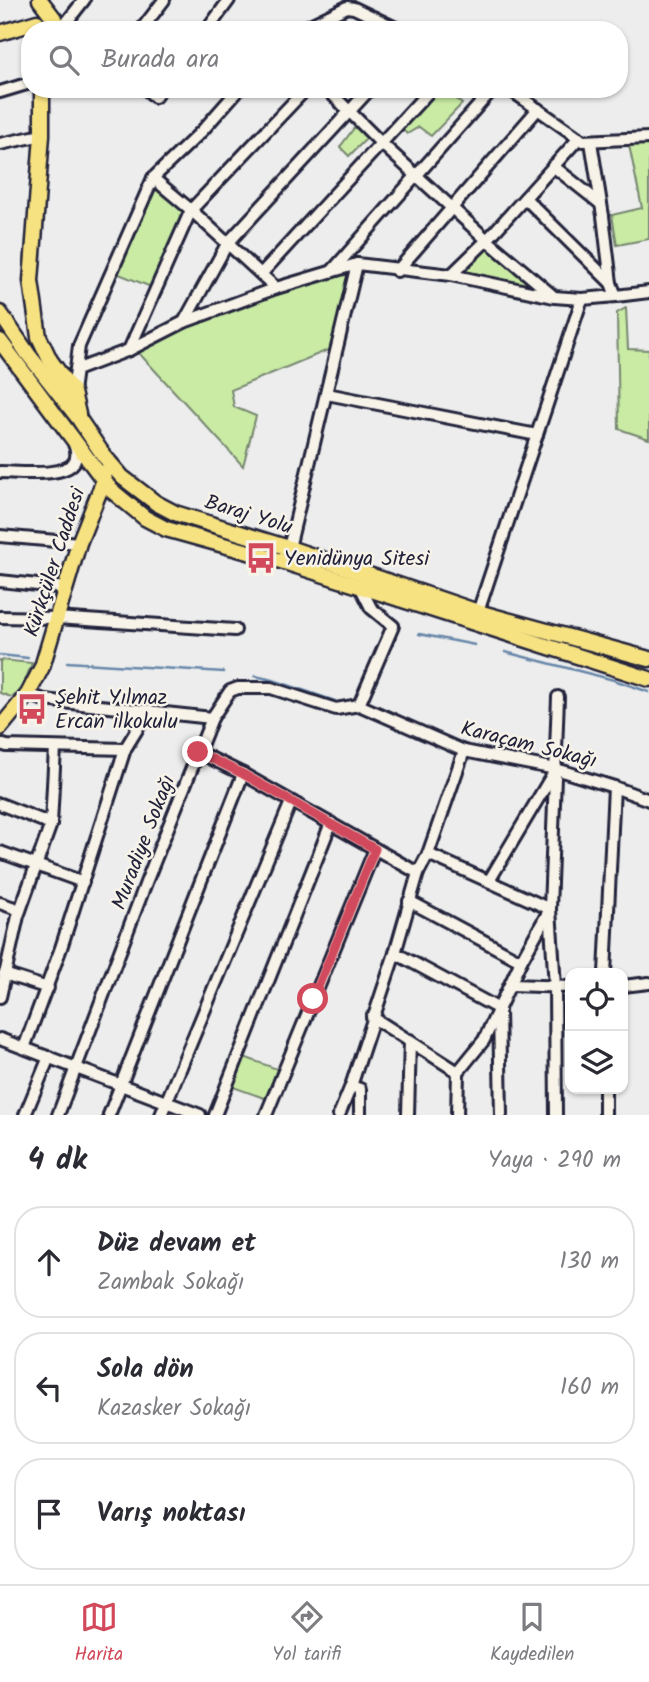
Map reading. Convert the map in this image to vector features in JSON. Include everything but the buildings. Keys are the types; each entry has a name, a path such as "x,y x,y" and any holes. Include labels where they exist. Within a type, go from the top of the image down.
{"main road":[{"path":"38,0 48,21"},
{"path":"0,33 21,28"},
{"path":"40,98 42,135 31,281 39,337 50,360"},
{"path":"0,342 18,339 29,326 35,312"},
{"name":"Baraj Yolu","path":"0,313 104,456 130,483 174,513 287,555 649,679"},
{"name":"Baraj Yolu","path":"0,342 111,490 145,518 166,528 287,555 360,586 477,618 649,659"},
{"path":"20,367 21,360 28,354 37,351 44,354 73,391 79,419"},
{"path":"82,452 90,469 92,506"},
{"path":"104,456 104,480"},
{"name":"Kürkçüler Caddesi","path":"0,728 28,694 42,667 79,543 104,480"}],"street":[{"path":"51,21 84,0"},
{"path":"148,21 164,0"},
{"path":"213,21 229,0"},
{"path":"318,21 347,7 381,21"},
{"path":"372,21 375,18"},
{"path":"0,92 21,86"},
{"path":"73,391 79,346 153,178 202,131 231,98"},
{"path":"129,349 191,209 297,98"},
{"path":"336,98 487,240 554,297"},
{"path":"184,322 227,244 362,98"},
{"path":"262,273 422,98"},
{"path":"332,271 485,98"},
{"path":"522,98 579,138 591,142 649,138"},
{"path":"397,271 538,109"},
{"path":"0,144 42,135"},
{"path":"451,275 487,240 579,138"},
{"path":"591,142 611,283 616,296"},
{"path":"553,166 601,204"},
{"path":"153,178 191,209 276,288"},
{"path":"525,198 611,283"},
{"path":"76,370 129,349 184,322 276,288 356,264 397,271 451,275 554,297 582,299 649,292"},
{"path":"287,555 356,264"},
{"path":"477,618 582,299"},
{"path":"327,394 537,435"},
{"path":"0,472 66,470 73,465 76,457 72,438"},
{"path":"0,536 79,543"},
{"path":"0,581 66,587"},
{"path":"359,705 393,626 371,608 360,586"},
{"path":"0,617 57,618 235,630"},
{"name":"Karaçam Sokağı","path":"212,718 230,691 238,688 271,688 336,709 359,705 464,751 556,769 649,800"},
{"path":"28,694 44,700 212,718"},
{"path":"556,1115 555,987 550,909 558,697"},
{"path":"24,1048 48,988 125,749 149,710"},
{"name":"Muradiye Sokağı","path":"58,1115 212,718"},
{"path":"0,744 125,749"},
{"path":"0,997 4,958 51,824 55,748"},
{"path":"339,1115 395,953 418,873 428,854 464,751"},
{"path":"198,752 243,774 418,873"},
{"path":"489,881 556,769"},
{"path":"109,1115 243,774"},
{"path":"605,968 614,787"},
{"path":"160,1115 291,802"},
{"path":"0,804 51,824"},
{"path":"215,1115 331,823"},
{"path":"266,1115 375,849"},
{"path":"0,852 83,882"},
{"path":"428,854 550,909"},
{"path":"409,901 521,961"},
{"path":"0,903 20,910"},
{"path":"457,1115 458,1072 484,1040 521,961 550,909"},
{"path":"395,953 499,1009"},
{"path":"4,974 48,988"},
{"path":"628,985 649,983"},
{"path":"512,985 565,987"},
{"path":"499,1009 501,1115"},
{"path":"372,1017 458,1072"},
{"path":"0,1039 200,1115"},
{"path":"408,1115 410,1040"},
{"path":"25,1115 49,1057"},
{"path":"351,1086 360,1090 360,1115"},
{"path":"605,1094 605,1115"}],"green space":[{"path":"426,98 456,98 462,104 431,136 419,127 407,134 400,127"},
{"path":"357,124 368,137 349,156 340,147"},
{"path":"649,141 649,239 617,245 612,215 642,208 629,145"},
{"path":"153,183 183,211 151,287 114,272"},
{"path":"482,239 544,290 451,271"},
{"path":"351,272 333,348 231,390 234,407 256,416 243,466 137,351 242,306"},
{"path":"626,308 628,349 649,350 649,439 619,429 617,313"},
{"path":"113,477 144,502 277,550 276,554 171,523 142,509 109,480"},
{"path":"0,660 32,663 20,693 11,697 0,693"},
{"path":"244,1057 277,1069 267,1099 233,1087"}],"waterway":[{"path":"419,634 475,645"},
{"path":"505,652 614,680 649,692"},
{"path":"0,655 28,658"},
{"path":"67,662 224,672"},
{"path":"255,676 335,701"}],"place":[{"name":"Yenidünya Sitesi","path":"261,558"},
{"name":"Şehit Yılmaz Ercan ilkokulu","path":"32,709"}],"route":[{"path":"198,752 243,774 375,849 313,999"}]}
